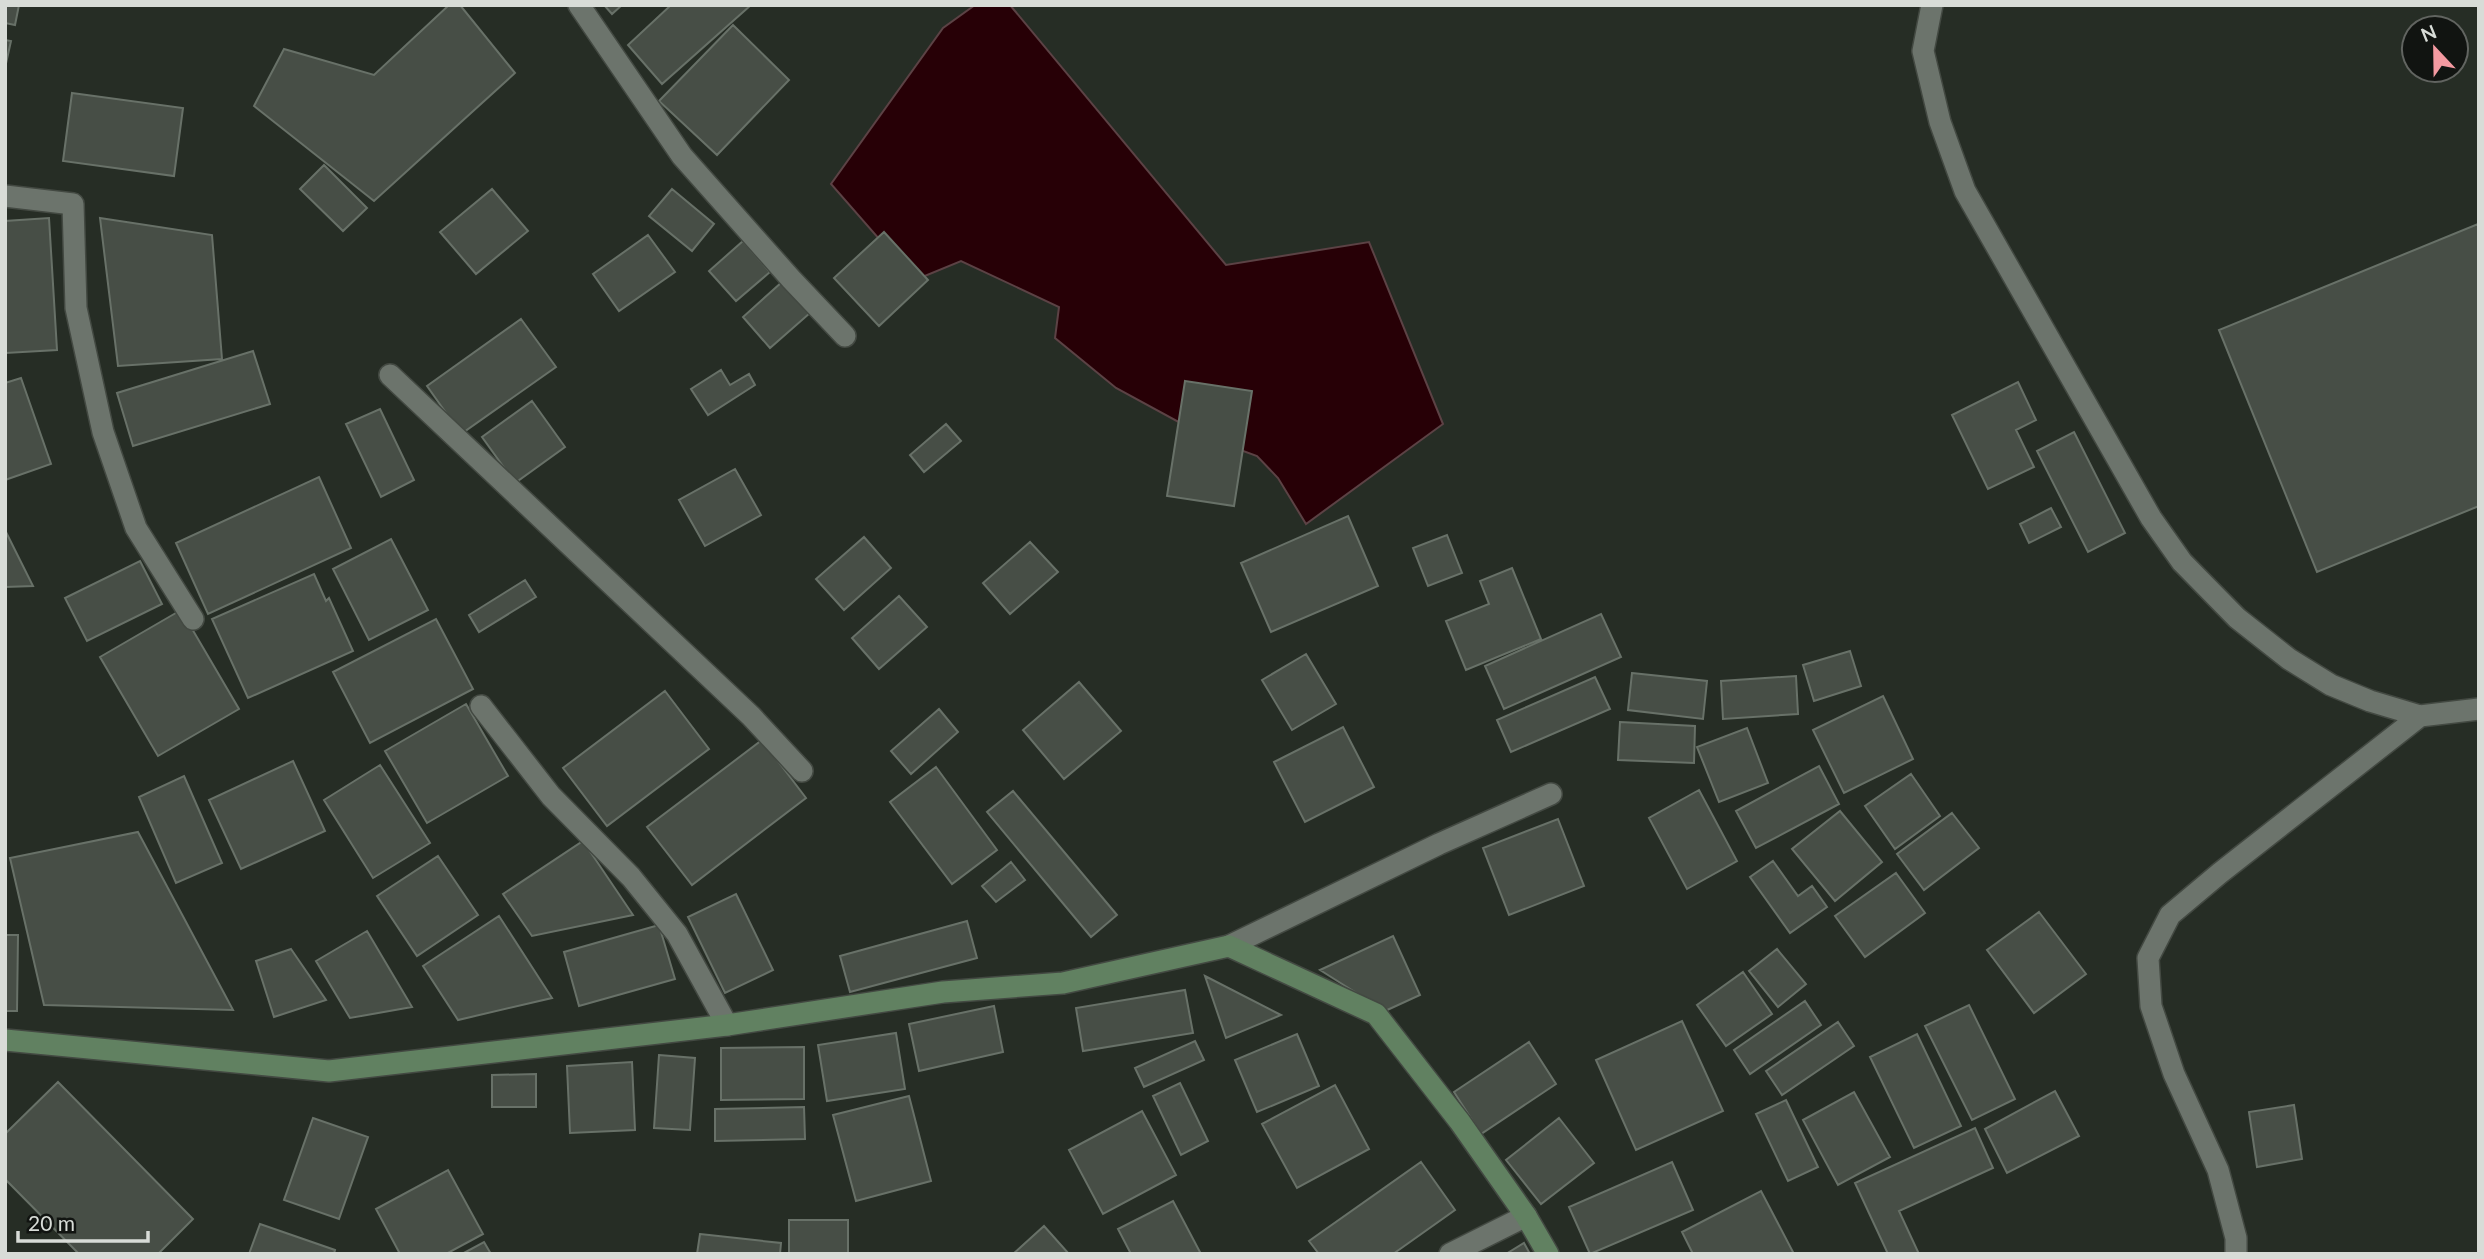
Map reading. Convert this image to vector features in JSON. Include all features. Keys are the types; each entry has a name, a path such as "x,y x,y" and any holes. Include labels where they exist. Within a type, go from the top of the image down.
{"street":[{"path":"579,5 682,156 845,336"},
{"path":"1932,5 1923,51 1940,122 1965,191 2151,518 2182,562 2237,618 2290,659 2331,685 2370,701 2420,716 2479,709"},
{"path":"5,196 73,204 76,308 103,432 136,528 193,619"},
{"path":"390,375 751,716 802,771"},
{"path":"481,706 551,796 631,877 677,934 727,1025"},
{"path":"2236,1254 2236,1238 2218,1170 2174,1074 2151,1006 2148,958 2170,915 2420,716"},
{"path":"5,1040 329,1071 727,1025 943,992 1063,983 1229,946 1551,794"},
{"path":"1229,946 1376,1014 1461,1122 1526,1216 1548,1254"},
{"path":"1450,1254 1526,1216"}],"shaded area":[{"path":"975,5 1010,5 1226,265 1369,242 1443,424 1306,524 1278,478 1257,456 1208,438 1116,388 1055,338 1059,307 961,261 915,280 831,184 943,28"}],"building":[{"path":"5,5 19,5 15,25 5,23"},
{"path":"449,5 460,5 515,73 374,201 254,106 284,49 374,75"},
{"path":"604,5 622,5 612,14"},
{"path":"671,5 751,5 662,84 628,45"},
{"path":"733,25 789,80 717,155 659,101"},
{"path":"5,40 11,41 5,68"},
{"path":"72,93 183,108 174,176 63,161"},
{"path":"324,165 367,208 343,231 300,189"},
{"path":"492,189 528,231 476,274 440,232"},
{"path":"672,189 714,224 692,251 649,216"},
{"path":"49,218 57,350 6,353 5,221"},
{"path":"100,218 212,235 222,359 118,366"},
{"path":"2478,224 2479,506 2317,572 2219,330"},
{"path":"884,232 928,280 879,326 834,278"},
{"path":"648,235 675,272 619,311 593,274"},
{"path":"743,241 770,272 736,301 709,271"},
{"path":"782,282 810,313 770,348 743,317"},
{"path":"521,319 556,367 461,434 427,386"},
{"path":"253,351 270,404 133,446 117,393"},
{"path":"721,370 730,385 749,374 755,385 708,415 691,389"},
{"path":"21,378 51,464 5,480 5,383"},
{"path":"1185,381 1252,391 1234,506 1167,496"},
{"path":"2018,382 2036,420 2016,430 2034,467 1988,489 1952,415"},
{"path":"532,401 565,447 515,483 482,437"},
{"path":"380,409 414,480 381,497 346,424"},
{"path":"946,424 961,441 924,472 910,455"},
{"path":"2074,432 2125,533 2088,552 2037,451"},
{"path":"735,469 761,515 705,546 679,500"},
{"path":"319,477 351,548 208,614 176,543"},
{"path":"2051,508 2061,527 2029,543 2020,524"},
{"path":"1348,516 1378,586 1271,632 1241,563"},
{"path":"5,530 33,586 5,587"},
{"path":"1447,535 1462,573 1428,586 1413,548"},
{"path":"864,537 891,568 844,610 816,579"},
{"path":"391,539 428,610 369,640 333,569"},
{"path":"1030,542 1058,572 1010,614 983,583"},
{"path":"140,561 162,604 87,641 65,598"},
{"path":"1512,568 1541,639 1466,670 1446,621 1489,604 1480,581"},
{"path":"314,574 326,601 329,598 353,651 248,698 212,619"},
{"path":"525,580 536,597 479,632 469,615"},
{"path":"899,596 927,627 879,669 852,638"},
{"path":"181,610 239,709 158,756 100,657"},
{"path":"1601,614 1621,657 1504,709 1485,666"},
{"path":"436,619 473,689 370,743 333,672"},
{"path":"1850,651 1861,686 1814,701 1803,665"},
{"path":"1306,654 1336,704 1292,730 1262,680"},
{"path":"1632,673 1707,681 1703,719 1628,710"},
{"path":"1796,676 1798,714 1723,719 1721,681"},
{"path":"1595,677 1610,709 1511,752 1497,720"},
{"path":"1079,682 1121,731 1064,779 1023,730"},
{"path":"665,691 709,749 607,826 563,768"},
{"path":"1883,696 1913,759 1844,793 1813,730"},
{"path":"466,704 508,776 427,823 385,751"},
{"path":"939,709 958,732 911,774 891,751"},
{"path":"1620,722 1695,726 1694,763 1618,760"},
{"path":"1343,727 1374,787 1305,822 1274,762"},
{"path":"1747,728 1768,783 1719,802 1697,747"},
{"path":"762,740 806,798 692,885 647,827"},
{"path":"293,761 325,831 241,869 209,800"},
{"path":"380,765 430,843 373,878 324,800"},
{"path":"1819,766 1839,804 1756,848 1736,811"},
{"path":"936,767 997,850 952,884 890,802"},
{"path":"1911,774 1940,816 1895,849 1865,806"},
{"path":"184,776 222,863 176,883 139,797"},
{"path":"1699,790 1737,861 1687,889 1649,818"},
{"path":"1013,791 1117,915 1091,937 987,812"},
{"path":"1840,811 1882,862 1835,901 1792,849"},
{"path":"1952,813 1979,848 1924,890 1897,854"},
{"path":"1558,819 1584,886 1509,915 1483,848"},
{"path":"138,832 233,1010 44,1005 10,858"},
{"path":"583,841 633,915 532,936 503,894"},
{"path":"438,856 478,915 417,956 377,896"},
{"path":"1773,861 1798,896 1812,886 1827,907 1790,933 1750,877"},
{"path":"1011,862 1025,880 996,902 982,886"},
{"path":"1896,873 1925,913 1865,957 1835,916"},
{"path":"736,894 773,970 725,993 688,917"},
{"path":"2039,912 2086,974 2034,1013 1987,950"},
{"path":"499,916 552,998 458,1020 423,966"},
{"path":"967,921 977,958 850,992 840,956"},
{"path":"659,925 675,979 579,1006 564,952"},
{"path":"367,931 412,1007 350,1018 316,961"},
{"path":"5,935 18,935 17,1011 5,1011"},
{"path":"1393,936 1420,995 1385,1011 1320,970"},
{"path":"291,949 326,1000 274,1017 256,961"},
{"path":"1777,949 1806,984 1778,1007 1749,971"},
{"path":"1743,972 1772,1014 1726,1046 1697,1005"},
{"path":"1205,976 1281,1015 1226,1038"},
{"path":"1185,990 1193,1033 1083,1051 1076,1008"},
{"path":"1805,1001 1821,1025 1750,1074 1734,1050"},
{"path":"1969,1005 2015,1099 1972,1120 1925,1026"},
{"path":"994,1006 1003,1052 919,1071 909,1024"},
{"path":"1682,1021 1723,1111 1636,1150 1596,1060"},
{"path":"1838,1022 1854,1046 1782,1095 1766,1071"},
{"path":"896,1033 905,1089 827,1101 818,1045"},
{"path":"1297,1034 1319,1086 1257,1112 1235,1060"},
{"path":"1917,1034 1961,1126 1914,1148 1870,1057"},
{"path":"1195,1041 1204,1060 1144,1087 1135,1068"},
{"path":"1529,1042 1556,1084 1481,1134 1454,1092"},
{"path":"804,1047 804,1099 721,1100 721,1048"},
{"path":"659,1055 695,1058 690,1130 654,1128"},
{"path":"632,1062 635,1130 570,1133 567,1066"},
{"path":"536,1074 536,1107 492,1107 492,1075"},
{"path":"58,1082 193,1219 158,1254 79,1254 5,1179 5,1134"},
{"path":"1180,1083 1208,1141 1181,1155 1153,1096"},
{"path":"1335,1085 1369,1149 1297,1188 1262,1124"},
{"path":"2055,1091 2079,1136 2007,1173 1985,1129"},
{"path":"1854,1092 1890,1157 1838,1185 1803,1120"},
{"path":"909,1096 931,1181 856,1201 833,1115"},
{"path":"1786,1100 1818,1167 1788,1181 1756,1114"},
{"path":"2294,1105 2302,1159 2257,1167 2249,1112"},
{"path":"804,1107 805,1139 715,1141 715,1109"},
{"path":"1142,1111 1176,1175 1103,1214 1069,1150"},
{"path":"313,1118 368,1137 339,1219 284,1200"},
{"path":"1559,1118 1594,1163 1541,1204 1506,1160"},
{"path":"1975,1128 1993,1168 1899,1211 1919,1254 1888,1254 1855,1183"},
{"path":"1421,1162 1455,1210 1393,1254 1319,1254 1309,1241"},
{"path":"1672,1162 1693,1210 1590,1254 1569,1207"},
{"path":"448,1170 483,1234 446,1254 400,1254 376,1209"},
{"path":"1761,1191 1794,1254 1693,1254 1682,1232"},
{"path":"1173,1201 1201,1254 1131,1254 1118,1229"},
{"path":"789,1220 848,1220 848,1254 789,1254"},
{"path":"260,1224 335,1250 334,1254 249,1254"},
{"path":"1044,1226 1069,1254 1013,1254"},
{"path":"700,1234 781,1243 780,1254 697,1254"},
{"path":"484,1242 491,1254 462,1254"},
{"path":"1524,1243 1530,1254 1506,1254"}]}
